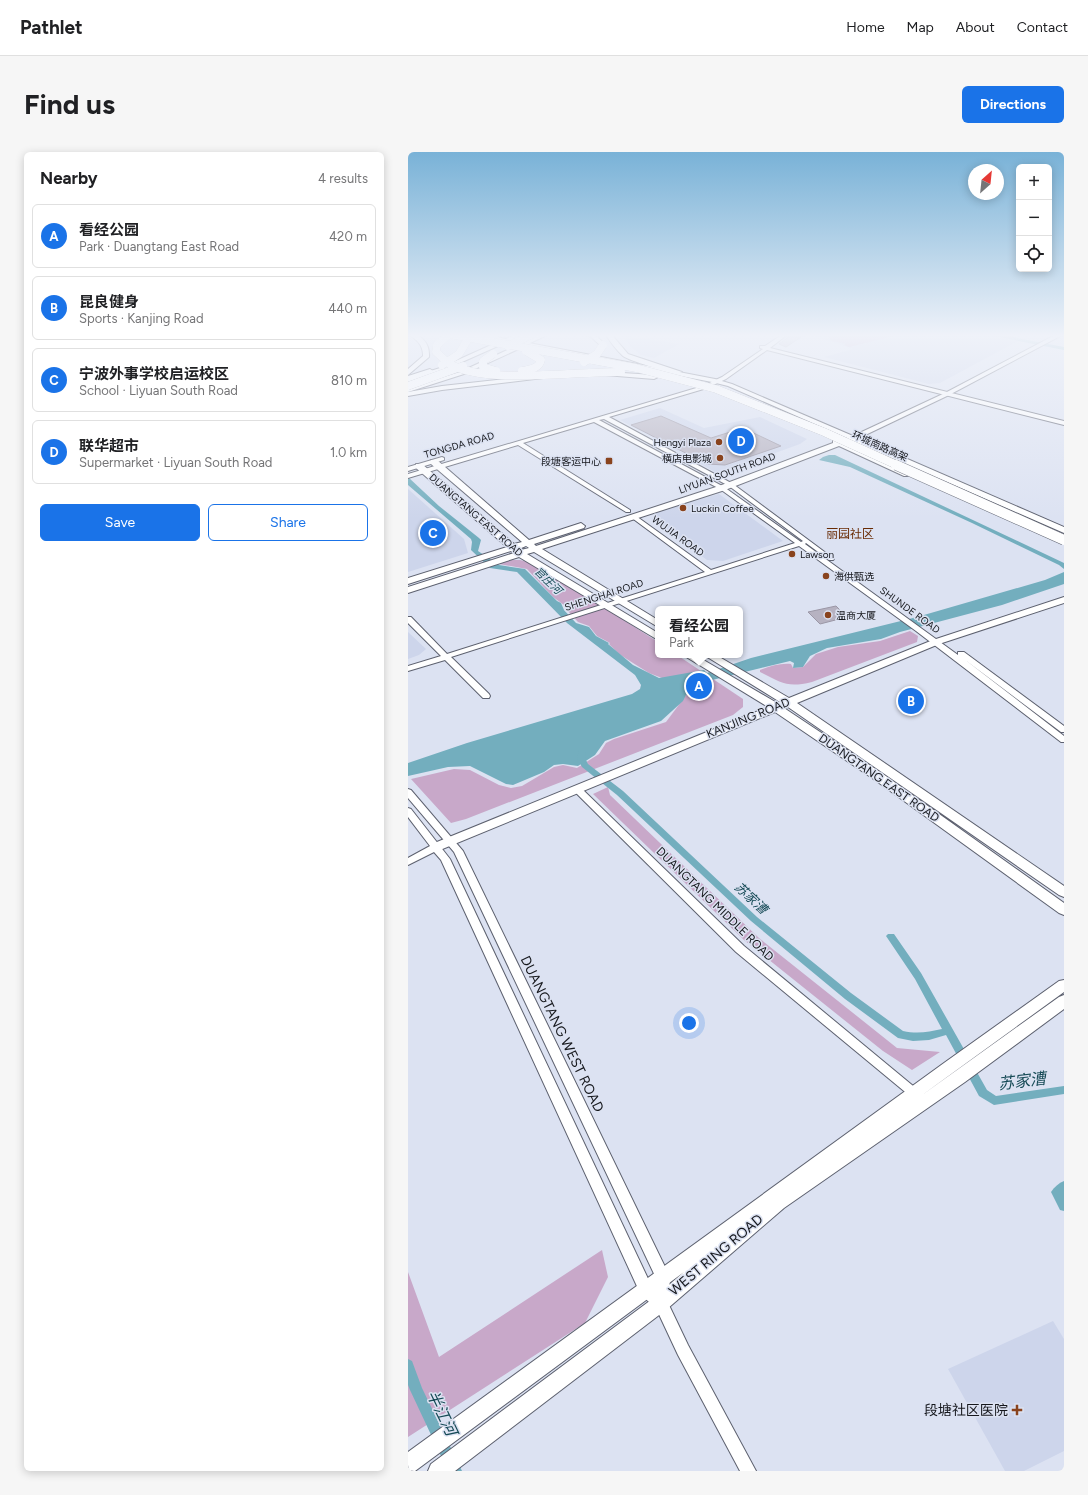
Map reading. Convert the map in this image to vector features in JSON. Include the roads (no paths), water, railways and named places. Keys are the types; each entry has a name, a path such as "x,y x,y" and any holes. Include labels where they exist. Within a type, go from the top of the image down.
{"highway":[{"path":"732,396 751,400"},
{"name":"环城南路高架","path":"737,396 832,432 1064,535"},
{"name":"环城南路高架","path":"741,396 1064,540"},
{"path":"743,396 751,400"}],"main road":[{"path":"733,396 835,442 1016,521 1064,545"},
{"path":"752,396 1064,530"},
{"name":"LIYUAN SOUTH ROAD","path":"885,415 931,396"},
{"name":"LIYUAN SOUTH ROAD","path":"408,590 634,517 835,442 852,439 934,396"},
{"name":"LIYUAN SOUTH ROAD","path":"835,442 843,435 853,430"},
{"name":"DUANGTANG EAST ROAD","path":"436,464 535,549 655,622"},
{"name":"DUANGTANG EAST ROAD","path":"421,468 520,554 655,635"},
{"name":"LIYUAN SOUTH ROAD","path":"408,581 714,484 725,484"},
{"name":"KANJING ROAD","path":"436,847 622,772 939,640 1064,600"},
{"name":"DUANGTANG EAST ROAD","path":"693,658 775,707 879,777 1064,910"},
{"name":"DUANGTANG EAST ROAD","path":"714,658 788,702 1064,892"},
{"path":"954,1073 987,1049 1064,985"},
{"path":"987,1049 1064,1001"},
{"name":"WEST RING ROAD","path":"412,1461 914,1093 954,1073"},
{"name":"WEST RING ROAD","path":"438,1471 661,1303 778,1203 954,1073"}],"street":[{"name":"TONGDA ROAD","path":"436,464 659,396"},
{"path":"421,468 519,443 676,396"},
{"path":"965,396 1064,422"},
{"name":"SHUNDE ROAD","path":"604,417 725,484 807,541 907,617 1064,730"},
{"path":"594,420 714,484"},
{"path":"519,443 628,511"},
{"name":"TONGDA ROAD","path":"408,469 421,468"},
{"name":"TONGDA ROAD","path":"408,476 421,468"},
{"name":"SHUNDE ROAD","path":"725,484 799,544 907,617"},
{"name":"WUJIA ROAD","path":"634,517 710,572"},
{"name":"SHENGHAI ROAD","path":"408,669 807,541"},
{"path":"408,620 486,696"},
{"name":"SHUNDE ROAD","path":"939,640 1064,740"},
{"name":"DUANGTANG MIDDLE ROAD","path":"578,790 740,949 914,1093"},
{"name":"DUANGTANG WEST ROAD","path":"408,792 458,851 663,1278"},
{"path":"408,811 445,858 646,1290 661,1303 683,1350 748,1471"},
{"path":"408,862 436,847"},
{"path":"661,1303 663,1278"}],"water":[{"path":"829,455 835,455 1064,563 1064,569 1059,565 972,523 850,467 819,460"},
{"path":"408,477 439,506 481,540 478,551 499,565 525,569 557,601 561,603 564,610 576,623 589,627 596,636 609,643 608,644 633,665 659,678 704,670 707,673 751,658 917,617 1045,580 1064,572 1064,584 1002,605 900,632 881,639 827,648 810,656 803,667 793,668 794,663 790,661 704,682 686,695 683,701 661,721 605,741 595,755 578,766 563,764 554,765 544,772 513,785 506,784 470,766 448,767 408,776 408,763 467,743 632,694 640,689 641,685 635,675 567,623 517,572 490,568 471,550 471,539 408,485"}],"waterway":[{"name":"苏家漕","path":"582,752 581,758 585,765 620,793 754,919 848,996 901,1035 913,1037 929,1036 948,1031"},
{"name":"苏家漕","path":"891,936 918,976 983,1093 994,1101 1064,1090"},
{"name":"苏家漕","path":"1064,1186 1057,1192 1064,1206"},
{"name":"半江河","path":"408,1365 416,1390 455,1471"}],"place":[{"name":"联华超市","path":"741,441"},
{"name":"Hengyi Plaza","path":"719,442"},
{"name":"横店电影城","path":"720,458"},
{"name":"段塘客运中心","path":"609,461"},
{"name":"Luckin Coffee","path":"683,508"},
{"name":"宁波外事学校启运校区","path":"433,533"},
{"name":"Lawson","path":"792,554"},
{"name":"海供甄选","path":"826,576"},
{"name":"温商大厦","path":"828,615"},
{"name":"看经公园","path":"699,686"},
{"name":"昆良健身","path":"911,701"},
{"name":"段塘社区医院","path":"1017,1410"}],"district":[{"name":"丽园社区","path":"850,534"}],"water label":[{"name":"官庄河","path":"548,581"}]}
